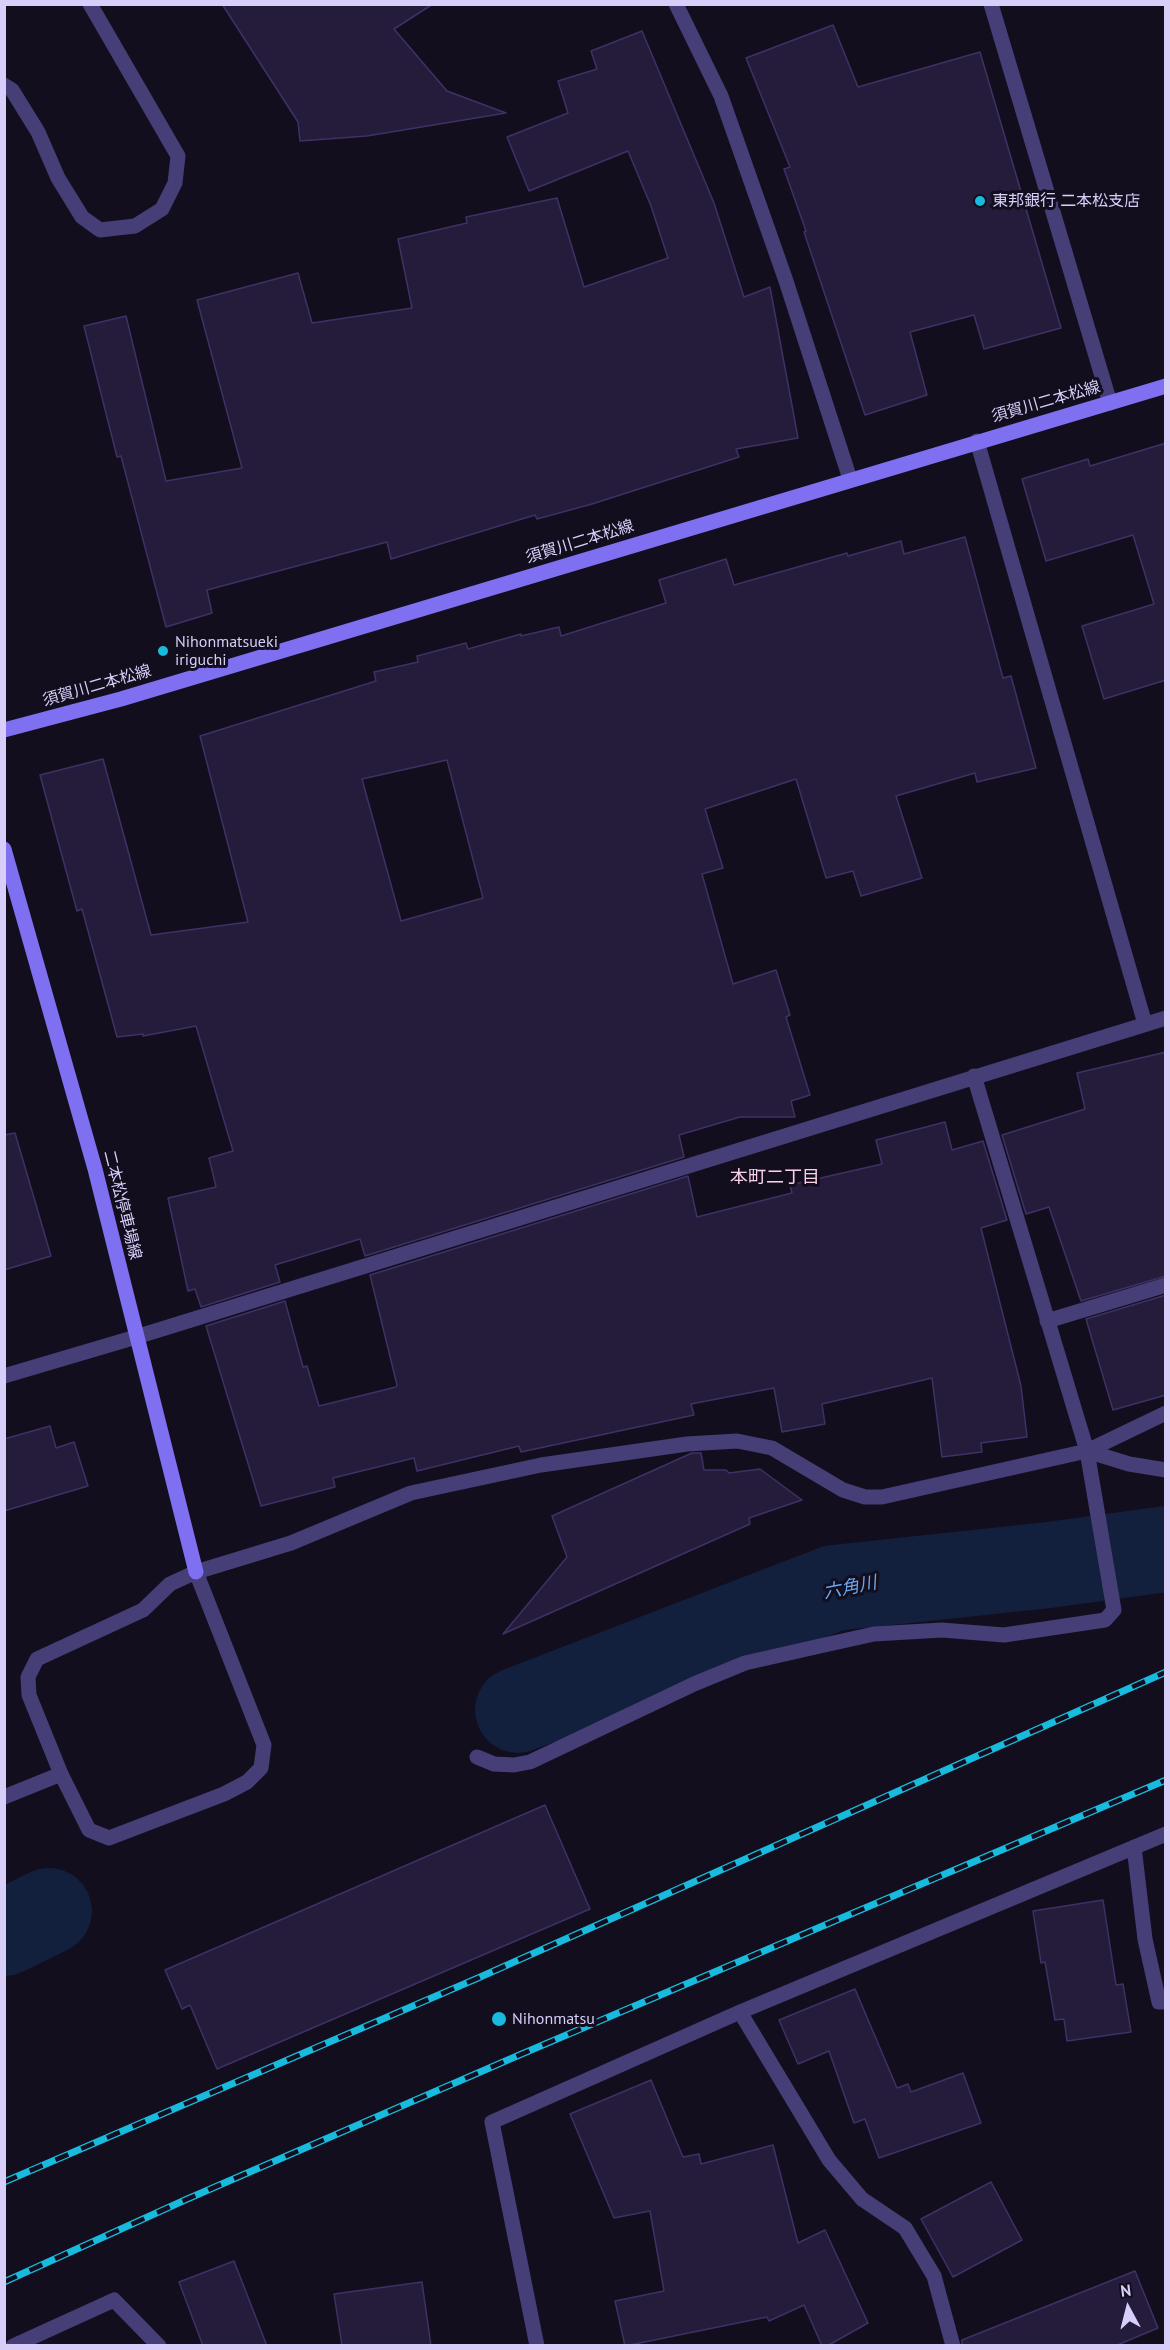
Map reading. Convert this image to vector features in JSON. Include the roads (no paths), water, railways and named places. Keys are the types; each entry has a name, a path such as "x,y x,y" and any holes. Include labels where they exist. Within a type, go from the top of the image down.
{"main road":[{"name":"須賀川二本松線","path":"4,730 121,699 849,479 1166,386"},
{"name":"二本松停車場線","path":"4,849 94,1169 196,1572"}],"street":[{"path":"4,85 12,90 38,132 58,178 82,217 100,230 135,226 162,209 176,183 178,156 90,4"},
{"path":"676,4 721,96 786,281 849,479"},
{"path":"991,4 1110,403"},
{"path":"977,441 1145,1024"},
{"path":"4,1376 1166,1018"},
{"path":"477,1757 494,1764 514,1765 530,1762 694,1684 746,1663 777,1655 874,1634 942,1630 1004,1635 1105,1620 1114,1610 1087,1451 974,1076"},
{"path":"1047,1321 1166,1285"},
{"path":"196,1572 264,1745 261,1768 247,1782 224,1794 109,1838 89,1830 61,1774 29,1695 28,1677 37,1659 143,1610 170,1584 196,1572 291,1543 411,1493 541,1465 687,1444 737,1441 772,1448 843,1490 864,1497 893,1494 1087,1451 1166,1413"},
{"path":"1087,1451 1129,1464 1166,1470"},
{"path":"4,1797 61,1774"},
{"path":"537,2346 492,2122 740,2012 1166,1834"},
{"path":"1134,1847 1145,1939 1159,2002 1166,2002"},
{"path":"740,2012 829,2160 862,2199 905,2228 934,2276 953,2346"},
{"path":"13,2346 114,2300 159,2346"}],"waterway":[{"name":"六角川","path":"518,1710 834,1588 1049,1565 1166,1549"},
{"name":"六角川","path":"4,1933 49,1911"}],"railway":[{"path":"4,2182 478,1978 1166,1672"},
{"path":"4,2282 185,2200 517,2056 1166,1780"}],"place":[{"name":"東邦銀行 二本松支店","path":"980,201"},
{"name":"Nihonmatsueki iriguchi","path":"163,651"},
{"name":"Nihonmatsu","path":"499,2019"}],"district":[{"name":"本町二丁目","path":"775,1178"}]}
